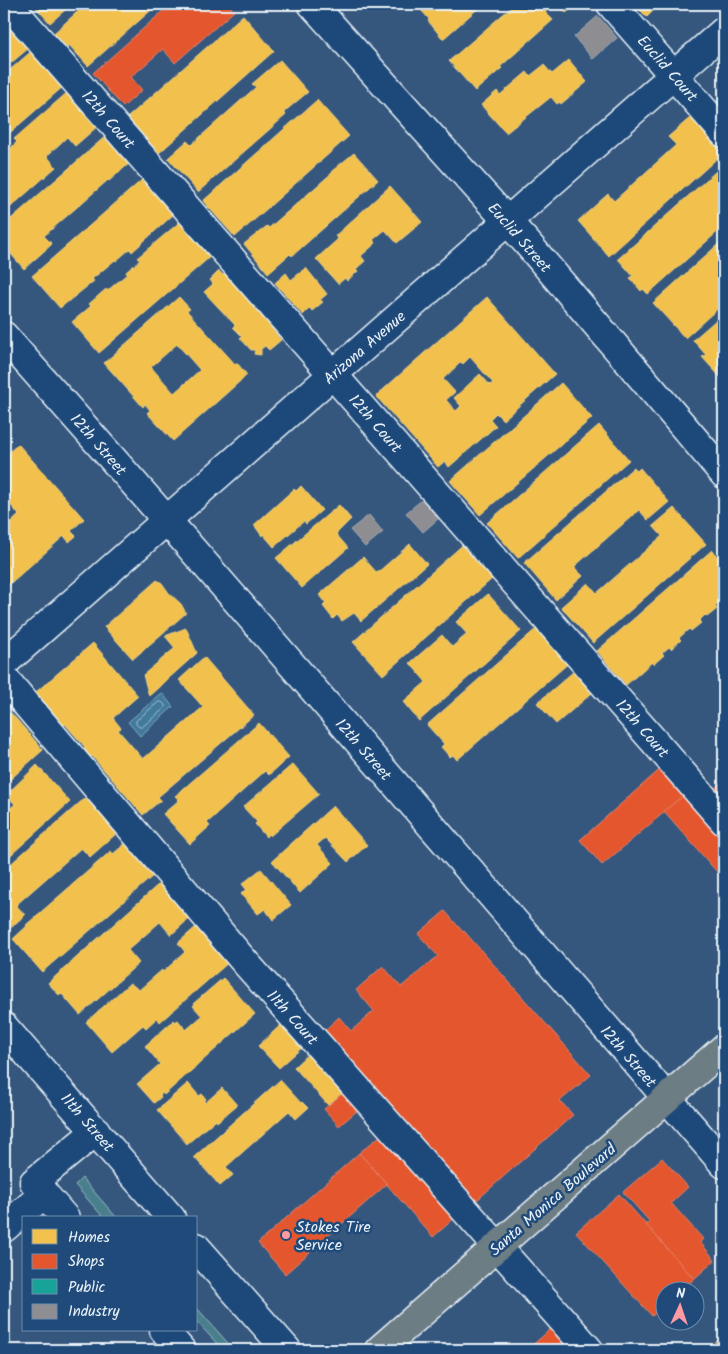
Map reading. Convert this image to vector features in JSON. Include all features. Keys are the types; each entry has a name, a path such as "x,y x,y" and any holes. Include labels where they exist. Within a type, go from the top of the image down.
{"main road":[{"name":"Santa Monica Boulevard","path":"379,1350 667,1100 724,1048"}],"street":[{"name":"12th Court","path":"8,4 724,821"},
{"name":"Euclid Street","path":"312,4 508,222 724,474"},
{"name":"Euclid Court","path":"611,4 724,133"},
{"name":"Arizona Avenue","path":"4,663 724,32"},
{"name":"12th Street","path":"4,336 166,520 724,1164"},
{"name":"11th Court","path":"4,678 244,961 589,1350"},
{"name":"11th Street","path":"4,1028 169,1216"},
{"path":"63,1216 34,1182 96,1131"},
{"path":"4,1228 44,1194"},
{"path":"198,1250 287,1350"},
{"path":"166,1332 181,1350"}],"green space":[{"path":"82,1178 115,1216 102,1216 75,1185"},
{"path":"198,1309 234,1350 223,1350 198,1323"}],"water":[{"path":"162,693 173,707 140,736 128,722"}],"building: Homes":[{"path":"33,4 72,4 50,23"},
{"path":"86,4 158,4 88,66 69,45 67,47 54,33"},
{"path":"426,4 483,4 443,39 420,9"},
{"path":"515,4 554,4 545,12 553,20 475,91 449,61"},
{"path":"558,4 577,4 566,13"},
{"path":"634,4 660,4 647,17"},
{"path":"243,15 274,51 158,154 127,118"},
{"path":"4,19 29,48 11,63 8,60 4,63"},
{"path":"34,49 65,85 4,138 4,75"},
{"path":"280,60 308,92 284,112 286,115 198,192 168,158 187,141 191,145 256,87 252,84"},
{"path":"569,60 587,82 561,104 560,102 557,104 551,97 506,133 481,105 497,91 500,95 527,72 530,76 544,65 552,74"},
{"path":"69,91 99,125 75,146 67,137 47,156 56,167 4,213 4,154 17,142 14,139"},
{"path":"317,100 349,136 235,237 203,201"},
{"path":"691,117 723,153 609,256 578,221 608,194 614,201 676,145 668,137"},
{"path":"107,135 131,162 44,236 52,244 24,269 4,246 4,225"},
{"path":"354,153 378,180 292,256 290,254 268,273 244,244 267,226 269,228"},
{"path":"724,164 724,226 648,294 643,289 641,291 630,278 633,276 618,259"},
{"path":"143,179 174,214 132,252 130,249 115,260 92,279 94,281 60,308 32,276"},
{"path":"390,186 422,222 397,243 385,230 373,240 376,243 361,256 365,261 356,269 358,271 347,281 345,278 338,284 316,259 338,239 335,236"},
{"path":"181,221 211,256 99,353 72,322 91,306 89,304 106,289 107,291 127,274 126,272 140,260 137,258"},
{"path":"724,239 724,303 685,338 653,303"},
{"path":"306,268 327,294 320,300 323,302 312,311 310,308 303,315 275,283 286,273 291,280"},
{"path":"219,271 223,275 226,273 281,340 269,350 265,346 261,349 261,355 254,354 255,350 251,350 240,338 242,336 233,327 235,325 204,292 213,284 210,280"},
{"path":"179,297 190,309 187,311 247,375 173,441 147,413 150,410 145,404 143,407 104,363","holes":["177,344 200,370 174,393 151,367"]},
{"path":"487,297 555,374 503,420 496,413 490,419 496,426 449,467 445,461 438,467 376,396","holes":["470,357 493,383 490,385 480,374 454,398 461,406 456,411 446,400 455,392 443,379 461,362 463,364"]},
{"path":"724,313 724,378 722,379 702,357 706,355 693,340"},
{"path":"561,383 592,418 480,515 450,481"},
{"path":"599,425 629,460 518,558 487,523"},
{"path":"18,444 84,519 71,531 76,536 69,542 64,536 4,589 4,529 19,515 4,497 4,457"},
{"path":"634,467 637,471 640,468 669,502 648,520 639,510 574,567 583,576 556,600 524,563"},
{"path":"301,486 322,510 306,524 304,521 274,547 254,525 294,489 296,491"},
{"path":"339,505 351,519 336,534 348,548 302,588 276,558"},
{"path":"674,508 706,544 593,643 561,607 588,583 597,593 662,536 653,526"},
{"path":"466,542 482,559 478,562 493,578 383,675 353,642"},
{"path":"410,544 427,564 361,621 354,613 342,621 337,615 333,619 323,606 326,603 319,595 363,557 377,573"},
{"path":"712,550 724,564 724,602 722,604 720,602 715,606 717,609 707,617 705,615 699,621 701,623 691,631 689,629 671,649 669,647 662,653 664,655 654,664 652,662 626,685 597,651"},
{"path":"157,580 181,604 186,613 133,659 104,627"},
{"path":"488,594 521,631 419,721 403,702 426,682 410,663 442,635 452,647 467,634 456,622"},
{"path":"186,628 197,653 149,696 143,675 175,648 165,636"},
{"path":"537,628 571,661 457,760 453,755 450,757 441,747 444,744 427,725"},
{"path":"93,643 138,696 113,718 121,728 118,730 143,759 203,707 179,680 204,657 254,715 158,797 161,800 143,815 92,756 89,760 81,751 85,747 65,724 61,728 48,713 51,710 36,692"},
{"path":"573,672 592,693 556,724 537,703"},
{"path":"11,713 43,750 4,785 4,720"},
{"path":"259,723 289,757 269,775 265,771 207,823 210,826 190,844 163,814 179,800 175,796"},
{"path":"293,764 319,794 270,836 268,834 266,837 255,824 257,822 243,807"},
{"path":"37,765 70,802 4,861 4,814 15,804 6,795"},
{"path":"85,798 117,833 90,857 81,848 16,905 25,915 7,931 4,927 4,870"},
{"path":"333,806 367,845 348,862 325,838 317,845 333,863 300,893 272,861"},
{"path":"126,843 154,875 42,972 13,939 26,925 111,851 113,854"},
{"path":"261,869 291,905 273,920 265,909 258,914 241,894 246,889 242,884"},
{"path":"160,883 191,917 171,935 160,922 128,950 139,963 80,1015 61,993 59,995 48,983"},
{"path":"197,926 229,962 160,1022 157,1018 146,1028 143,1025 112,1052 86,1022 130,983 139,990 162,970 163,972 185,952 178,943"},
{"path":"223,978 255,1014 164,1095 163,1093 160,1095 161,1097 154,1103 137,1084 160,1064 145,1046 174,1020 175,1022 178,1020 186,1030 202,1016 193,1006 194,1003"},
{"path":"284,1022 305,1045 279,1068 258,1046"},
{"path":"309,1053 343,1093 328,1105 294,1067"},
{"path":"280,1080 308,1108 296,1119 289,1111 226,1167 233,1175 220,1186 194,1157"},
{"path":"188,1083 199,1096 202,1094 206,1099 205,1103 222,1088 237,1105 217,1122 215,1120 187,1144 157,1110"},
{"path":"724,1335 724,1350 715,1350 712,1346"}],"building: Shops":[{"path":"171,4 228,4 234,11 175,63 163,49 131,77 142,90 123,107 93,73"},
{"path":"665,765 688,792 602,865 580,840"},
{"path":"724,780 724,800 714,789"},
{"path":"688,792 724,834 724,880 664,811"},
{"path":"445,911 591,1075 560,1101 573,1115 476,1201 325,1030 339,1017 351,1031 374,1011 356,990 383,966 401,987 438,956 418,934"},
{"path":"343,1093 358,1110 339,1126 324,1109"},
{"path":"380,1136 432,1195 436,1192 457,1216 433,1237 359,1153"},
{"path":"359,1153 387,1184 285,1274 258,1243"},
{"path":"662,1158 688,1187 671,1203 703,1239 700,1242 715,1260 694,1279 646,1225 650,1222 623,1192"},
{"path":"619,1194 694,1279 691,1282 656,1282 656,1313 652,1316 576,1232"},
{"path":"555,1325 577,1350 527,1350"}],"building: Public":[{"path":"724,94 724,113 714,103"}],"building: Industry":[{"path":"598,16 617,38 593,59 574,37"},
{"path":"423,499 439,518 423,532 406,513"},
{"path":"369,515 383,532 365,547 350,530"}],"place":[{"name":"Stokes Tire Service","path":"286,1235"}]}
